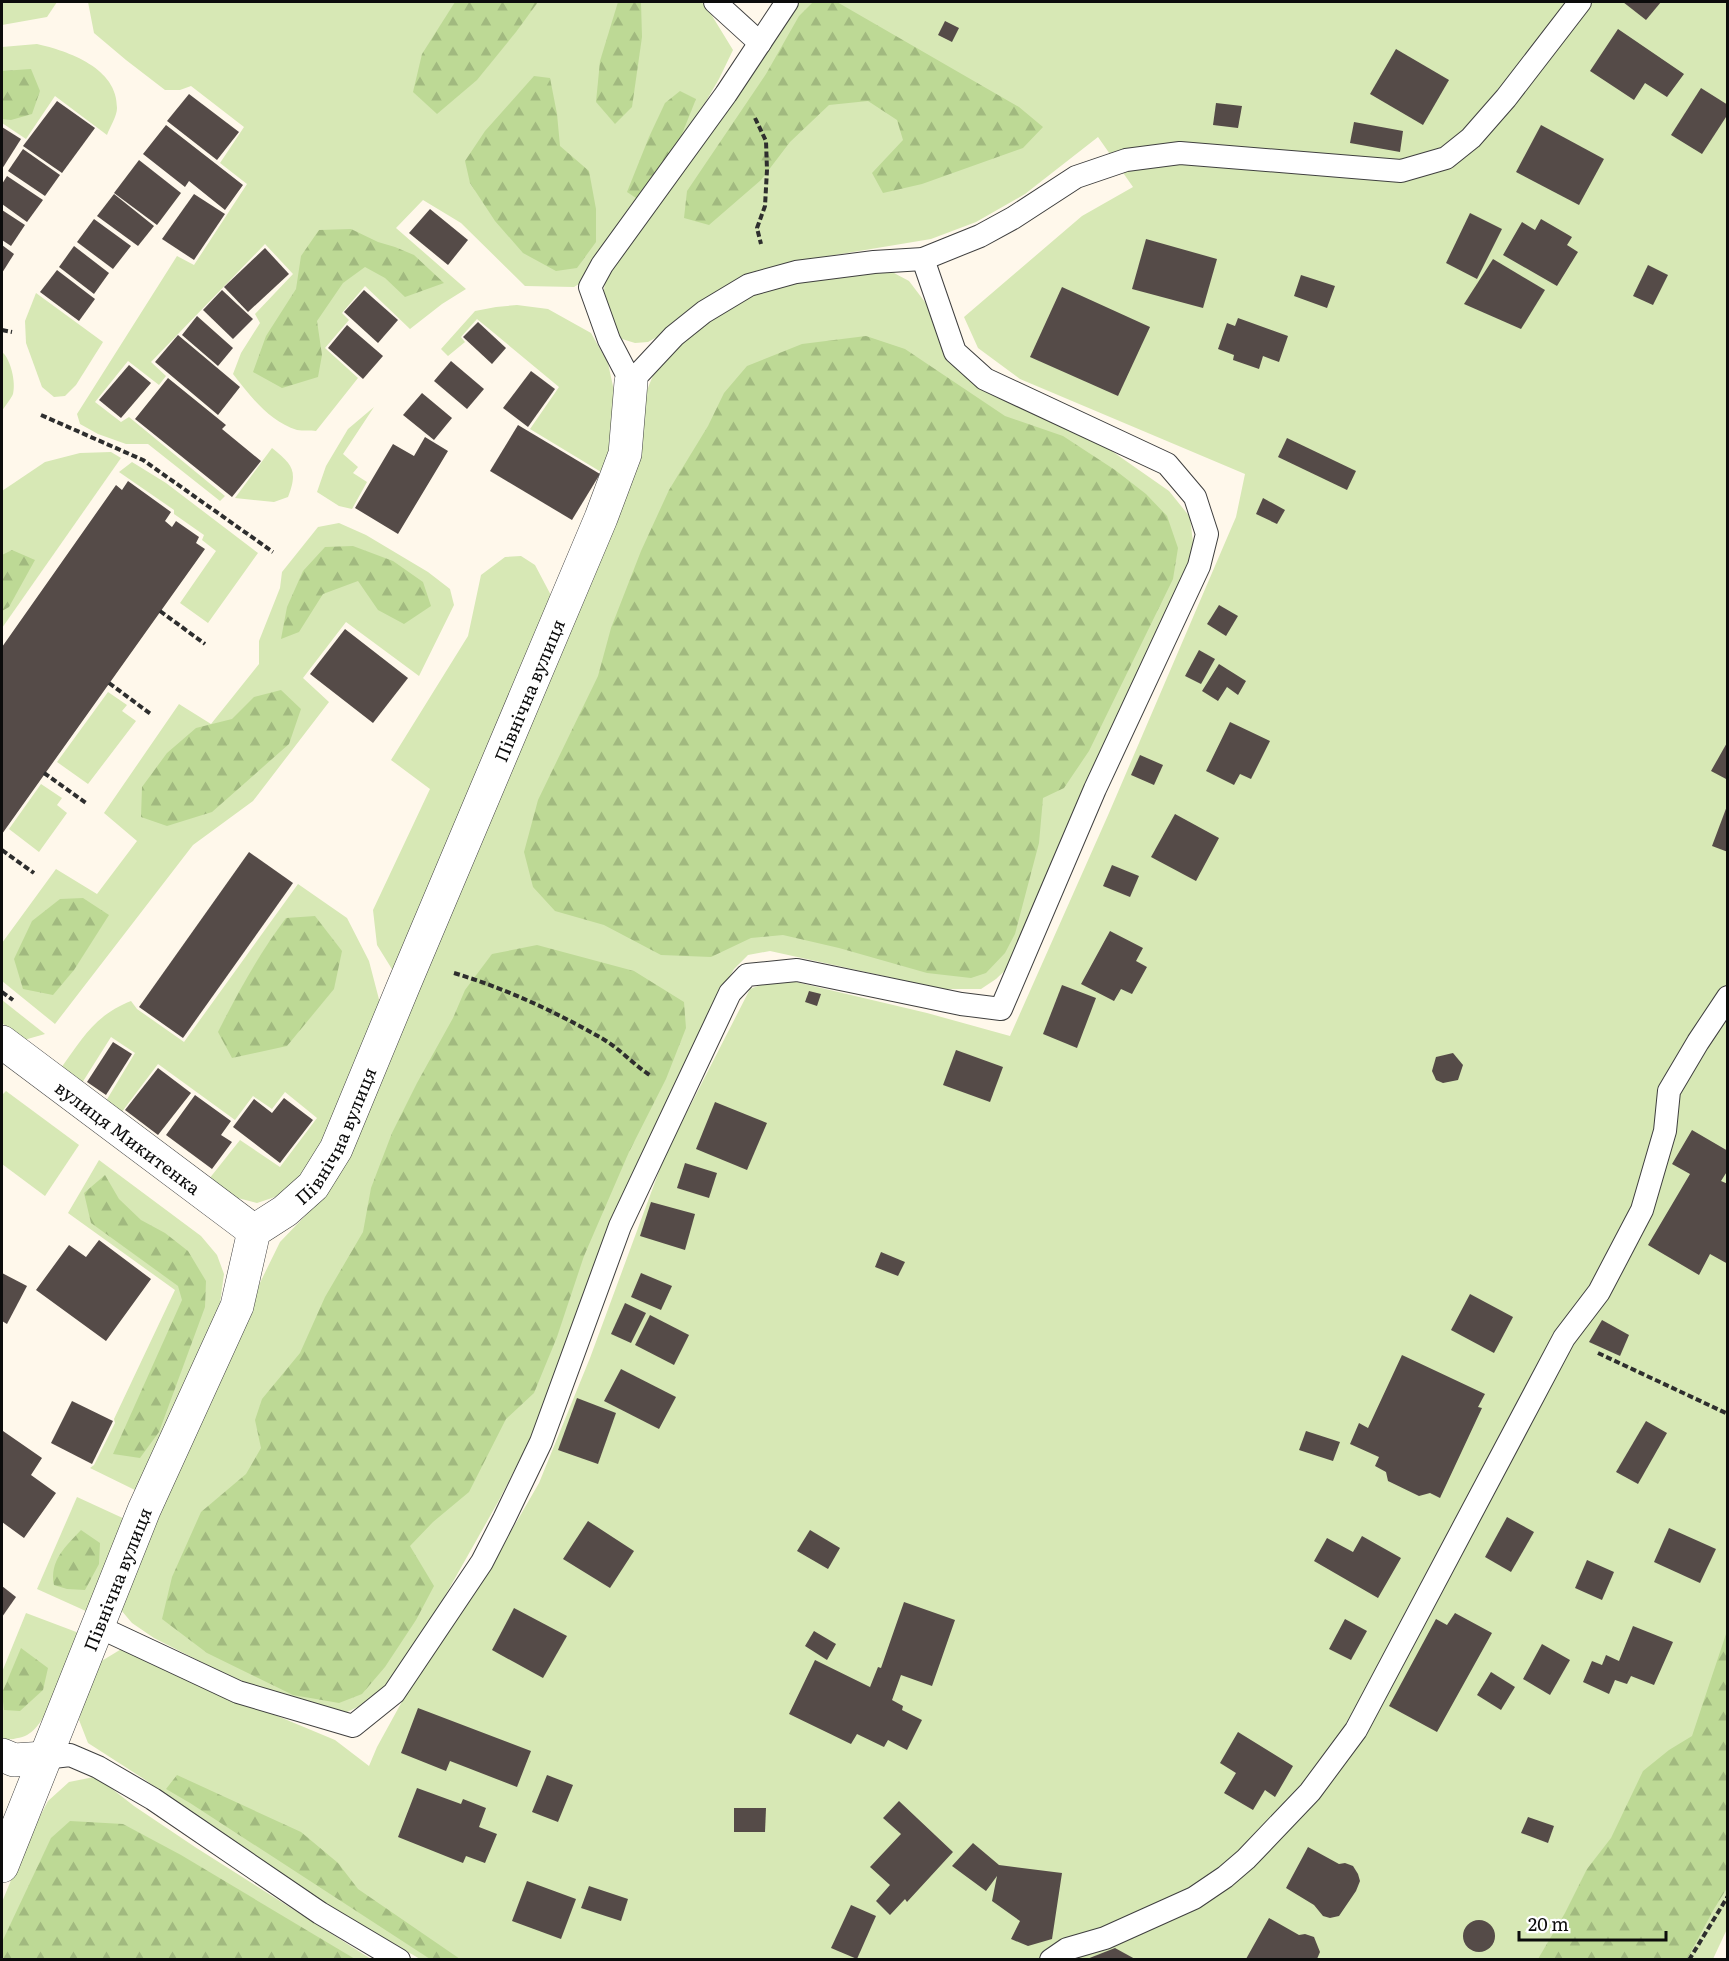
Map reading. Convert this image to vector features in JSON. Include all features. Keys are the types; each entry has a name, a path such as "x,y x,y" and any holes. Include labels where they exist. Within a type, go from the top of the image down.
{"street":[{"name":"Північна вулиця","path":"2,1866 144,1510 237,1306 254,1231 285,1211 313,1186 336,1149 605,508 625,454 631,382"},
{"name":"вулиця Микитенка","path":"2,1042 254,1231"},
{"path":"2,1755 14,1760 45,1758"}],"lane":[{"path":"716,2 760,43"},
{"path":"787,2 602,265 590,287 609,340 631,382 674,336 704,312 749,285 796,272 874,262 923,259 980,236 1013,218 1076,177 1126,160 1180,153 1401,171 1446,158 1472,138 1580,2"},
{"path":"97,1626 238,1692 353,1726 393,1693 482,1562 541,1442 620,1226 730,993 747,975 797,970 961,1004 1001,1009 1095,789 1199,566 1207,534 1195,497 1167,464 985,379 955,352 923,259"},
{"path":"1051,1959 1067,1949 1105,1938 1194,1898 1225,1877 1246,1859 1310,1792 1356,1730 1564,1338 1599,1292 1642,1210 1665,1131 1669,1091 1728,997"},
{"path":"45,1758 70,1755 98,1767 153,1799 320,1913 399,1959"}],"path":[{"path":"735,79 766,141 765,206 758,228 758,237 763,247 782,264 796,272"},
{"path":"2,330 12,332"},
{"path":"41,415 143,460 273,552"},
{"path":"160,611 205,644"},
{"path":"109,683 152,715"},
{"path":"44,773 86,803"},
{"path":"2,850 34,873"},
{"path":"413,961 494,985 541,1006 605,1040 644,1071 682,1095"},
{"path":"1564,1338 1728,1414"},
{"path":"1689,1959 1728,1896"}],"green space":[{"path":"2,2 57,2 47,17 2,25"},
{"path":"88,2 701,2 706,6 733,50 719,79 660,180 597,273 574,287 525,286 461,223 423,200 396,228 466,289 410,329 365,286 342,313 349,320 325,348 358,378 316,431 297,430 278,421 253,399 233,374 241,353 260,323 255,314 293,274 265,244 151,362 166,376 159,385 128,361 95,402 121,422 129,417 225,496 220,501 148,444 126,444 98,434 80,424 77,414 177,256 194,265 247,184 220,163 244,127 191,86 180,90 165,90 126,60 94,33"},
{"path":"455,2 538,2 477,80 437,114 413,92 422,54"},
{"path":"618,2 641,2 642,37 632,107 615,124 596,102 600,61"},
{"path":"798,2 1727,2 1728,1927 1713,1959 420,1959 336,1910 218,1833 144,1779 88,1743 79,1720 86,1694 100,1662 123,1648 203,1685 335,1740 369,1766 405,1696 502,1547 539,1483 590,1358 665,1155 750,989 779,978 927,1013 1010,1036 1236,517 1245,474 1020,379 978,348 964,317 1082,216 1133,187 1098,137 1025,194 976,222 931,239 793,262 648,342 635,343 622,339 611,324 605,310 606,278"},
{"path":"813,2 837,2 1019,107 1043,127 1023,148 922,184 883,193 872,173 903,140 897,120 868,101 829,105 790,142 761,180 709,225 684,218 687,191 766,74 799,16"},
{"path":"37,44 76,57 100,72 109,82 115,94 117,108 107,135 55,96 26,139 2,123 2,47"},
{"path":"31,69 40,91 32,114 11,120 2,119 2,71"},
{"path":"534,76 550,78 560,146 589,171 596,209 596,242 577,268 556,271 523,253 495,221 470,183 465,161 485,131"},
{"path":"680,91 696,99 676,149 639,200 627,192 665,103"},
{"path":"351,229 414,255 444,283 405,297 385,278 365,267 343,283 317,321 322,355 318,377 282,388 253,372 266,336 296,289 301,256 319,230"},
{"path":"876,271 894,273 909,281 994,393 1106,447 1169,491 1190,517 1194,551 1014,962 981,989 943,989 770,951 748,955 734,969 717,1000 533,1434 498,1502 397,1676 366,1703 345,1713 295,1704 219,1671 154,1638 132,1623 121,1610 140,1550 253,1297 280,1242 329,1191 656,370 681,340 754,292 798,280"},
{"path":"36,293 103,342 76,385 65,396 54,397 42,387 26,343 25,321"},
{"path":"517,305 548,309 591,333 608,363 620,419 606,475 530,429 559,387 477,319 461,337 465,342 448,356 441,349 475,311"},
{"path":"866,336 905,349 1005,416 1063,436 1115,470 1146,494 1167,516 1178,548 1173,579 1089,751 1064,788 1043,798 1039,843 1015,934 1005,953 986,973 971,978 927,973 783,935 751,938 711,957 661,955 604,925 555,911 533,887 524,852 538,800 598,676 611,628 641,551 669,490 708,426 724,393 747,366 802,344"},
{"path":"2,352 10,365 14,384 13,394 2,411"},
{"path":"374,407 343,454 358,467 353,473 367,482 352,509 339,506 317,492 326,466 348,429"},
{"path":"272,448 285,459 292,469 293,481 288,497 274,502 235,498"},
{"path":"111,452 121,458 2,628 2,491 45,462 80,453"},
{"path":"132,462 166,483 258,553 208,623 180,603 216,551 202,540 204,535 174,514 174,510 119,472"},
{"path":"339,523 366,535 428,572 450,589 454,605 419,676 346,622 303,678 329,702 253,801 193,845 55,1024 2,981 2,943 56,869 97,894 137,841 104,813 179,704 211,724 259,664 259,641 280,588 282,572 318,527"},
{"path":"353,546 393,561 423,582 431,606 404,624 378,610 358,581 323,594 299,632 281,639 287,607 303,571 325,547"},
{"path":"12,550 35,560 9,607 2,611 2,555"},
{"path":"521,556 535,565 554,601 395,974 377,945 373,910 430,789 391,760 468,636 481,575 505,557"},
{"path":"281,690 301,709 289,744 212,812 167,826 141,817 142,787 167,753 196,728 232,719 254,697"},
{"path":"108,692 127,705 122,711 136,721 88,784 57,762"},
{"path":"41,784 62,798 57,805 67,813 39,852 9,829"},
{"path":"298,884 347,918 369,961 381,1007 332,1122 300,1182 281,1195 257,1203 234,1197 209,1179 240,1140 280,1167 317,1118 285,1092 272,1109 253,1096 235,1120 158,1064 121,1113 106,1101 135,1053 111,1037 82,1083 61,1068 90,1029 108,1013 131,1001 137,1009 184,1042"},
{"path":"83,898 109,915 74,970 53,995 23,989 14,959 32,921 60,899"},
{"path":"315,916 342,951 334,989 287,1046 232,1058 218,1032 249,974 286,918"},
{"path":"537,945 634,971 684,1002 686,1028 666,1079 629,1152 584,1256 557,1337 534,1393 506,1419 469,1492 433,1522 410,1546 434,1586 416,1620 385,1667 362,1694 339,1703 293,1695 207,1653 162,1619 172,1577 201,1512 246,1474 261,1448 255,1420 262,1399 300,1353 325,1297 363,1232 371,1188 392,1133 453,1018 465,990 492,954"},
{"path":"2,1000 45,1034 24,1040 2,1023"},
{"path":"6,1091 79,1145 45,1196 2,1164 2,1095"},
{"path":"99,1160 201,1236 217,1255 224,1274 220,1303 139,1492 90,1468 94,1465 115,1423 114,1419 175,1290 68,1213"},
{"path":"105,1175 119,1199 141,1220 165,1233 188,1251 206,1281 205,1307 159,1432 140,1458 113,1454 182,1300 178,1286 91,1223 84,1193"},
{"path":"77,1497 127,1520 88,1612 37,1589"},
{"path":"81,1530 100,1543 99,1564 85,1590 67,1589 54,1585 56,1561"},
{"path":"26,1613 79,1633 57,1690 42,1719 34,1730 25,1736 2,1741 2,1672"},
{"path":"1727,1631 1727,1888 1687,1959 1538,1959 1587,1869 1611,1838 1643,1771 1669,1750 1692,1736"},
{"path":"21,1648 48,1668 43,1690 20,1711 4,1710 2,1693"},
{"path":"177,1775 301,1832 338,1863 358,1889 460,1959 430,1959 166,1789"},
{"path":"94,1777 195,1847 371,1959 2,1960 2,1902 28,1839 48,1801 69,1782"},
{"path":"70,1821 123,1824 181,1855 355,1959 2,1959 2,1942 51,1838"}],"building":[{"path":"1623,2 1661,2 1646,20"},
{"path":"945,21 959,28 952,42 938,35"},
{"path":"1618,29 1684,74 1667,97 1645,83 1634,100 1590,71"},
{"path":"1396,49 1449,80 1423,125 1370,94"},
{"path":"1701,88 1728,105 1728,114 1702,154 1671,135"},
{"path":"189,94 239,132 217,160 167,121"},
{"path":"57,101 95,128 62,173 23,146"},
{"path":"1216,103 1242,106 1238,128 1213,125"},
{"path":"1354,122 1403,131 1400,152 1350,143"},
{"path":"166,125 243,185 225,210 189,181 185,187 143,154"},
{"path":"1541,125 1604,159 1579,205 1516,172"},
{"path":"2,127 21,139 2,169"},
{"path":"23,149 60,175 45,196 8,171"},
{"path":"139,160 181,193 157,225 114,193"},
{"path":"7,176 43,200 27,222 2,204 2,184"},
{"path":"114,194 154,226 138,246 97,216"},
{"path":"194,194 225,214 194,260 162,239"},
{"path":"430,209 468,240 448,265 409,233"},
{"path":"2,210 25,225 11,246 2,240"},
{"path":"1470,213 1502,229 1477,279 1446,263"},
{"path":"94,219 131,246 113,269 77,242"},
{"path":"1541,219 1572,237 1567,245 1578,252 1557,286 1503,255 1522,222 1535,230"},
{"path":"1146,239 1217,259 1203,308 1132,289"},
{"path":"2,245 14,254 2,273"},
{"path":"74,246 109,273 94,294 59,267"},
{"path":"265,248 289,274 248,312 224,287"},
{"path":"1493,259 1545,290 1521,329 1464,304"},
{"path":"1648,265 1668,275 1653,305 1633,296"},
{"path":"57,270 95,299 79,321 40,292"},
{"path":"1301,275 1335,286 1327,308 1294,296"},
{"path":"1062,287 1150,327 1118,396 1030,357"},
{"path":"222,290 253,319 233,339 203,310"},
{"path":"364,290 398,320 378,343 344,312"},
{"path":"197,316 233,348 218,366 182,335"},
{"path":"1238,318 1288,336 1279,362 1263,356 1259,369 1233,360 1234,355 1218,349 1227,323 1235,326"},
{"path":"478,322 506,348 492,364 463,337"},
{"path":"347,325 383,356 363,379 328,348"},
{"path":"178,335 240,387 218,415 155,362"},
{"path":"451,361 484,389 467,409 434,381"},
{"path":"129,365 151,383 121,418 99,400"},
{"path":"531,371 555,389 528,427 503,408"},
{"path":"168,378 226,425 222,429 261,461 232,497 135,419"},
{"path":"422,393 452,418 434,440 403,415"},
{"path":"518,425 600,474 572,520 490,471"},
{"path":"425,437 448,451 398,534 355,508 393,444 414,456"},
{"path":"1287,438 1356,471 1347,490 1278,457"},
{"path":"128,481 171,512 165,521 172,527 176,521 199,537 196,543 205,549 2,834 2,647 116,485 122,490"},
{"path":"1263,498 1285,510 1277,524 1256,514"},
{"path":"1219,605 1238,616 1226,636 1207,624"},
{"path":"345,629 408,678 373,723 310,674"},
{"path":"1199,650 1215,659 1201,684 1185,676"},
{"path":"1219,664 1246,681 1238,695 1227,687 1218,701 1202,691"},
{"path":"1230,722 1270,741 1251,779 1240,774 1234,785 1206,771"},
{"path":"1728,741 1728,780 1711,771"},
{"path":"1140,755 1163,765 1154,785 1131,775"},
{"path":"1728,806 1728,852 1712,846"},
{"path":"1175,814 1219,838 1196,881 1151,857"},
{"path":"249,852 293,883 183,1038 139,1007"},
{"path":"1112,865 1139,876 1130,897 1103,886"},
{"path":"1110,931 1143,948 1136,961 1147,967 1132,994 1121,989 1114,1001 1081,984"},
{"path":"1062,985 1096,998 1077,1048 1043,1034"},
{"path":"809,991 821,994 817,1006 805,1002"},
{"path":"113,1042 132,1054 106,1095 87,1082"},
{"path":"956,1050 1003,1067 990,1102 943,1085"},
{"path":"1453,1053 1463,1065 1458,1080 1443,1083 1436,1080 1432,1071 1436,1057"},
{"path":"158,1068 191,1093 158,1135 125,1110"},
{"path":"195,1095 231,1121 221,1135 232,1142 212,1169 166,1135"},
{"path":"284,1098 313,1120 280,1163 233,1127 254,1099 272,1113"},
{"path":"715,1102 767,1123 747,1170 696,1149"},
{"path":"1692,1130 1728,1151 1728,1170 1721,1181 1728,1184 1728,1264 1710,1254 1699,1275 1648,1245 1690,1174 1672,1164"},
{"path":"685,1163 717,1173 709,1198 677,1188"},
{"path":"651,1202 695,1214 685,1250 640,1236"},
{"path":"99,1240 151,1279 106,1341 36,1290 69,1245 86,1257"},
{"path":"881,1252 905,1262 898,1276 875,1267"},
{"path":"2,1273 27,1286 7,1324 2,1321"},
{"path":"641,1273 672,1286 661,1310 631,1297"},
{"path":"1470,1294 1513,1317 1494,1353 1451,1330"},
{"path":"625,1303 646,1313 631,1343 611,1334"},
{"path":"650,1315 689,1335 674,1365 635,1345"},
{"path":"1602,1320 1629,1335 1620,1356 1589,1342"},
{"path":"1402,1355 1485,1394 1478,1407 1482,1408 1440,1498 1430,1493 1419,1496 1388,1481 1386,1472 1375,1466 1379,1457 1350,1444 1359,1423 1368,1428"},
{"path":"621,1369 676,1397 659,1429 604,1401"},
{"path":"577,1398 616,1413 598,1464 558,1450"},
{"path":"72,1401 113,1421 92,1464 51,1443"},
{"path":"1646,1421 1667,1433 1638,1484 1616,1472"},
{"path":"3,1431 42,1458 31,1475 56,1493 24,1538 2,1522"},
{"path":"1306,1431 1340,1442 1333,1461 1299,1450"},
{"path":"1507,1517 1534,1532 1511,1572 1485,1557"},
{"path":"588,1521 634,1551 610,1588 563,1559"},
{"path":"1669,1528 1716,1549 1700,1583 1654,1562"},
{"path":"810,1530 840,1548 828,1569 797,1551"},
{"path":"1362,1536 1401,1558 1378,1598 1314,1561 1327,1538 1353,1552"},
{"path":"1587,1560 1614,1572 1602,1600 1575,1588"},
{"path":"2,1586 16,1597 2,1617"},
{"path":"904,1602 955,1620 932,1686 901,1675 892,1700 903,1706 902,1710 922,1720 907,1750 888,1740 884,1747 857,1734 851,1744 789,1714 815,1660 870,1687 878,1667 881,1668"},
{"path":"514,1608 567,1636 543,1678 492,1650"},
{"path":"1455,1613 1492,1633 1437,1732 1389,1706 1436,1619 1447,1625"},
{"path":"1345,1619 1367,1631 1351,1660 1329,1649"},
{"path":"1633,1626 1673,1642 1654,1685 1631,1676 1627,1684 1615,1680 1609,1694 1583,1682 1592,1661 1602,1665 1606,1655 1619,1661"},
{"path":"814,1631 836,1644 827,1660 805,1646"},
{"path":"1542,1644 1570,1660 1550,1695 1523,1679"},
{"path":"1491,1672 1515,1687 1501,1710 1477,1695"},
{"path":"418,1708 531,1751 517,1787 450,1761 446,1771 401,1753"},
{"path":"1238,1732 1293,1766 1275,1797 1265,1790 1253,1810 1224,1793 1236,1773 1220,1763"},
{"path":"547,1775 573,1785 558,1822 532,1812"},
{"path":"417,1788 461,1804 463,1799 486,1808 479,1827 497,1834 485,1863 466,1856 463,1863 398,1837"},
{"path":"899,1801 953,1852 907,1902 905,1899 890,1915 876,1901 890,1885 870,1867 901,1834 883,1818"},
{"path":"734,1808 766,1808 765,1832 734,1832"},
{"path":"1528,1817 1554,1826 1548,1843 1521,1833"},
{"path":"973,1843 999,1865 1062,1873 1052,1939 1028,1946 1011,1939 1020,1921 992,1901 997,1876 986,1891 952,1866"},
{"path":"1308,1847 1339,1864 1345,1863 1353,1866 1358,1874 1360,1881 1356,1891 1339,1916 1330,1918 1323,1916 1314,1905 1286,1888"},
{"path":"527,1881 576,1899 561,1939 512,1921"},
{"path":"589,1886 628,1899 621,1921 581,1908"},
{"path":"851,1905 876,1916 857,1959 831,1948"},
{"path":"1269,1918 1299,1935 1314,1937 1320,1952 1317,1959 1246,1959"},
{"path":"1479,1920 1490,1925 1495,1936 1490,1947 1479,1952 1468,1947 1463,1936 1468,1925"},
{"path":"1115,1948 1135,1959 1087,1959"}]}
